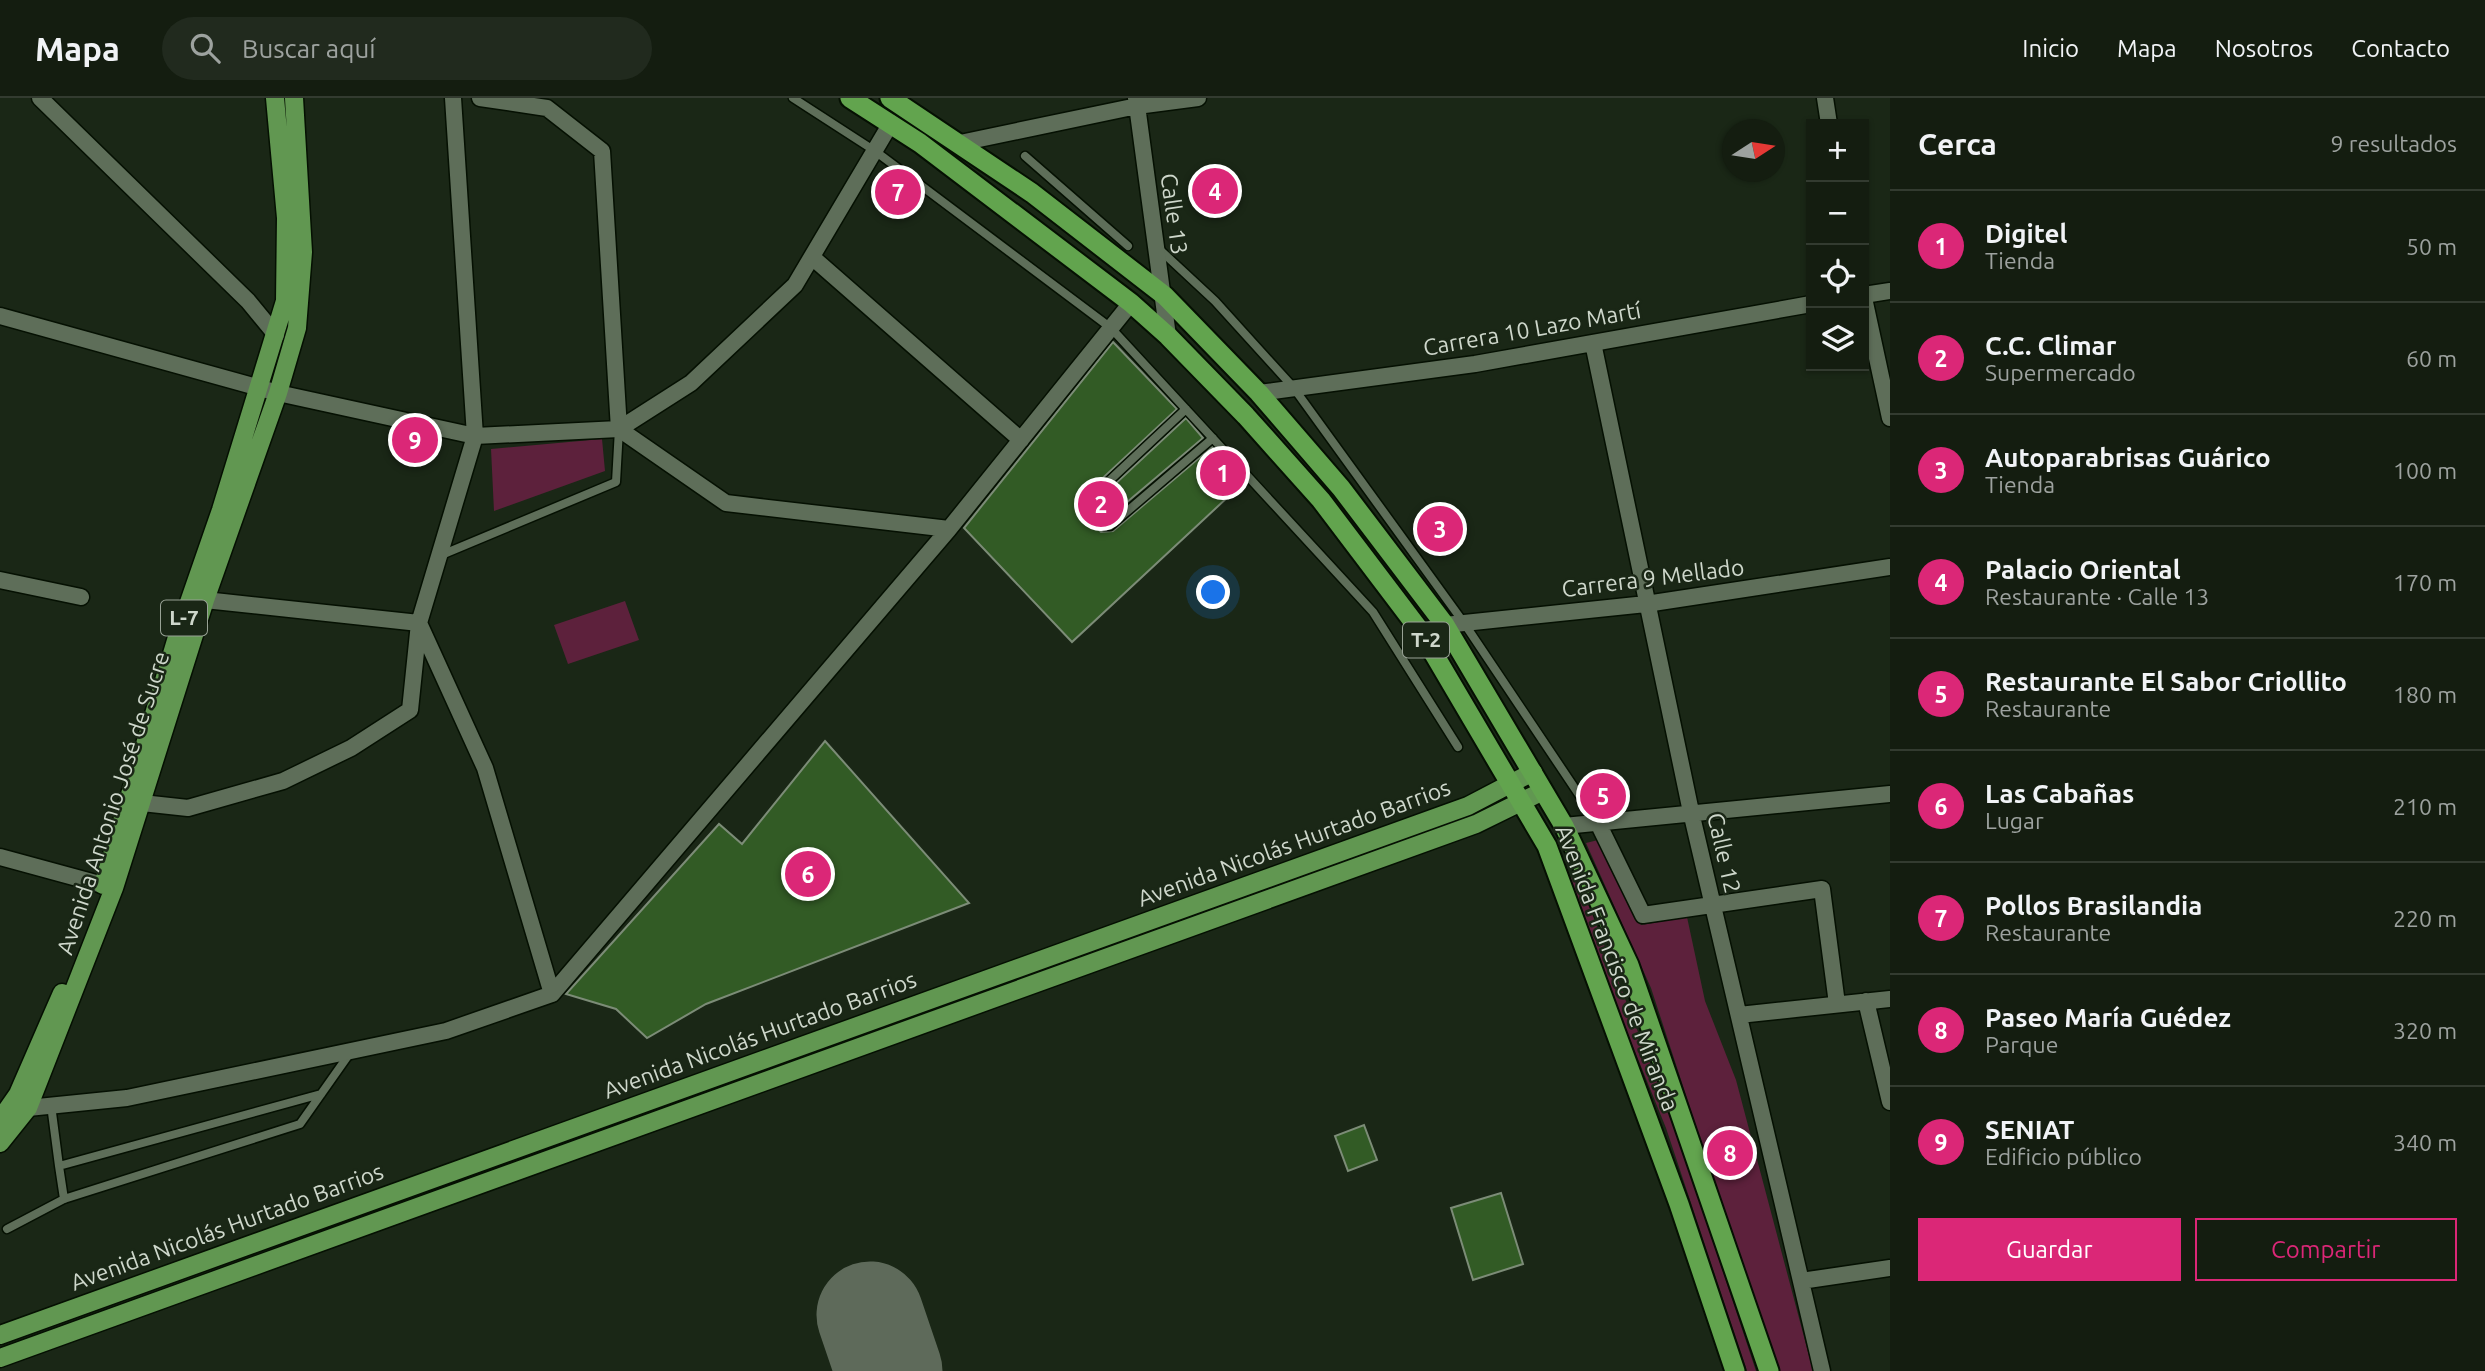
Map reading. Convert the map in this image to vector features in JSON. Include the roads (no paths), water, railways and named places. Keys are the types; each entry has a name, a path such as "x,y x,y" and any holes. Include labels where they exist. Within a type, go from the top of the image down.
{"highway":[{"name":"Avenida Francisco de Miranda","path":"850,98 920,143 1131,303 1168,336 1246,416 1321,500 1421,632 1524,802 1547,846 1603,993 1735,1371"},
{"name":"Avenida Francisco de Miranda","path":"890,98 1032,193 1102,235 1259,393 1454,624 1564,826 1643,999 1769,1371"},
{"path":"920,143 932,125"}],"main road":[{"name":"Avenida Antonio José de Sucre","path":"1,1134 28,1108 61,1030 108,887 177,637 260,388 285,301 287,259 275,98"},
{"name":"Avenida Antonio José de Sucre","path":"1,1134 49,1027 142,803 205,600 278,393 297,328 302,295 303,252 294,98"},
{"name":"Avenida Nicolás Hurtado Barrios","path":"0,1335 1468,806 1533,772"},
{"name":"Avenida Nicolás Hurtado Barrios","path":"0,1358 1476,824 1543,791"}],"street":[{"path":"40,98 248,301 276,335"},
{"path":"142,803 188,808 284,781 351,748 410,710 419,623 475,436 453,98"},
{"path":"480,98 547,108 602,151 619,429"},
{"path":"960,143 1136,102 1198,98"},
{"path":"1825,98 1828,119"},
{"name":"Calle 13","path":"1136,102 1154,244 1165,296 1168,336"},
{"path":"0,316 278,393 475,436 619,429 691,383 795,285 891,123"},
{"path":"812,257 1021,440"},
{"path":"1869,295 1890,291"},
{"path":"28,1108 127,1098 446,1031 552,994 949,529 1131,303"},
{"name":"Carrera 10 Lazo Martí","path":"1259,393 1475,364 1806,305"},
{"path":"1867,308 1890,418"},
{"name":"Calle 12","path":"1593,343 1691,813 1822,1371"},
{"path":"619,429 726,503 949,529"},
{"name":"Carrera 9 Mellado","path":"1421,632 1454,624 1646,604 1890,567"},
{"path":"0,580 80,597"},
{"path":"205,600 419,623"},
{"path":"419,623 485,768 552,994"},
{"path":"1564,826 1890,794"},
{"path":"1598,823 1643,915 1822,888 1837,1004"},
{"path":"0,858 108,887"},
{"path":"1739,1015 1890,999"},
{"path":"1866,1002 1890,1102"},
{"path":"1801,1281 1890,1268"}],"lane":[{"path":"793,98 875,151 1111,328 1373,612 1458,747"},
{"name":"Avenida Francisco de Miranda","path":"1025,156 1102,235 1128,246"},
{"path":"1032,193 1046,175"},
{"name":"Avenida Francisco de Miranda","path":"1154,244 1215,301 1293,387 1454,624 1598,823"},
{"path":"1186,409 1095,494 1088,509 1104,526 1111,526 1213,438"},
{"path":"439,556 616,482 619,429"},
{"path":"7,1229 64,1199 300,1124 352,1051"},
{"path":"59,1166 321,1094"},
{"path":"51,1105 64,1199"}],"place":[{"name":"Palacio Oriental","path":"1215,191"},
{"name":"Pollos Brasilandia","path":"898,192"},
{"name":"SENIAT","path":"415,440"},
{"name":"Digitel","path":"1223,473"},
{"name":"C.C. Climar","path":"1101,504"},
{"name":"Autoparabrisas Guárico","path":"1440,529"},
{"name":"Restaurante El Sabor Criollito","path":"1603,796"},
{"name":"Las Cabañas","path":"808,874"},
{"name":"Paseo María Guédez","path":"1730,1153"}]}
